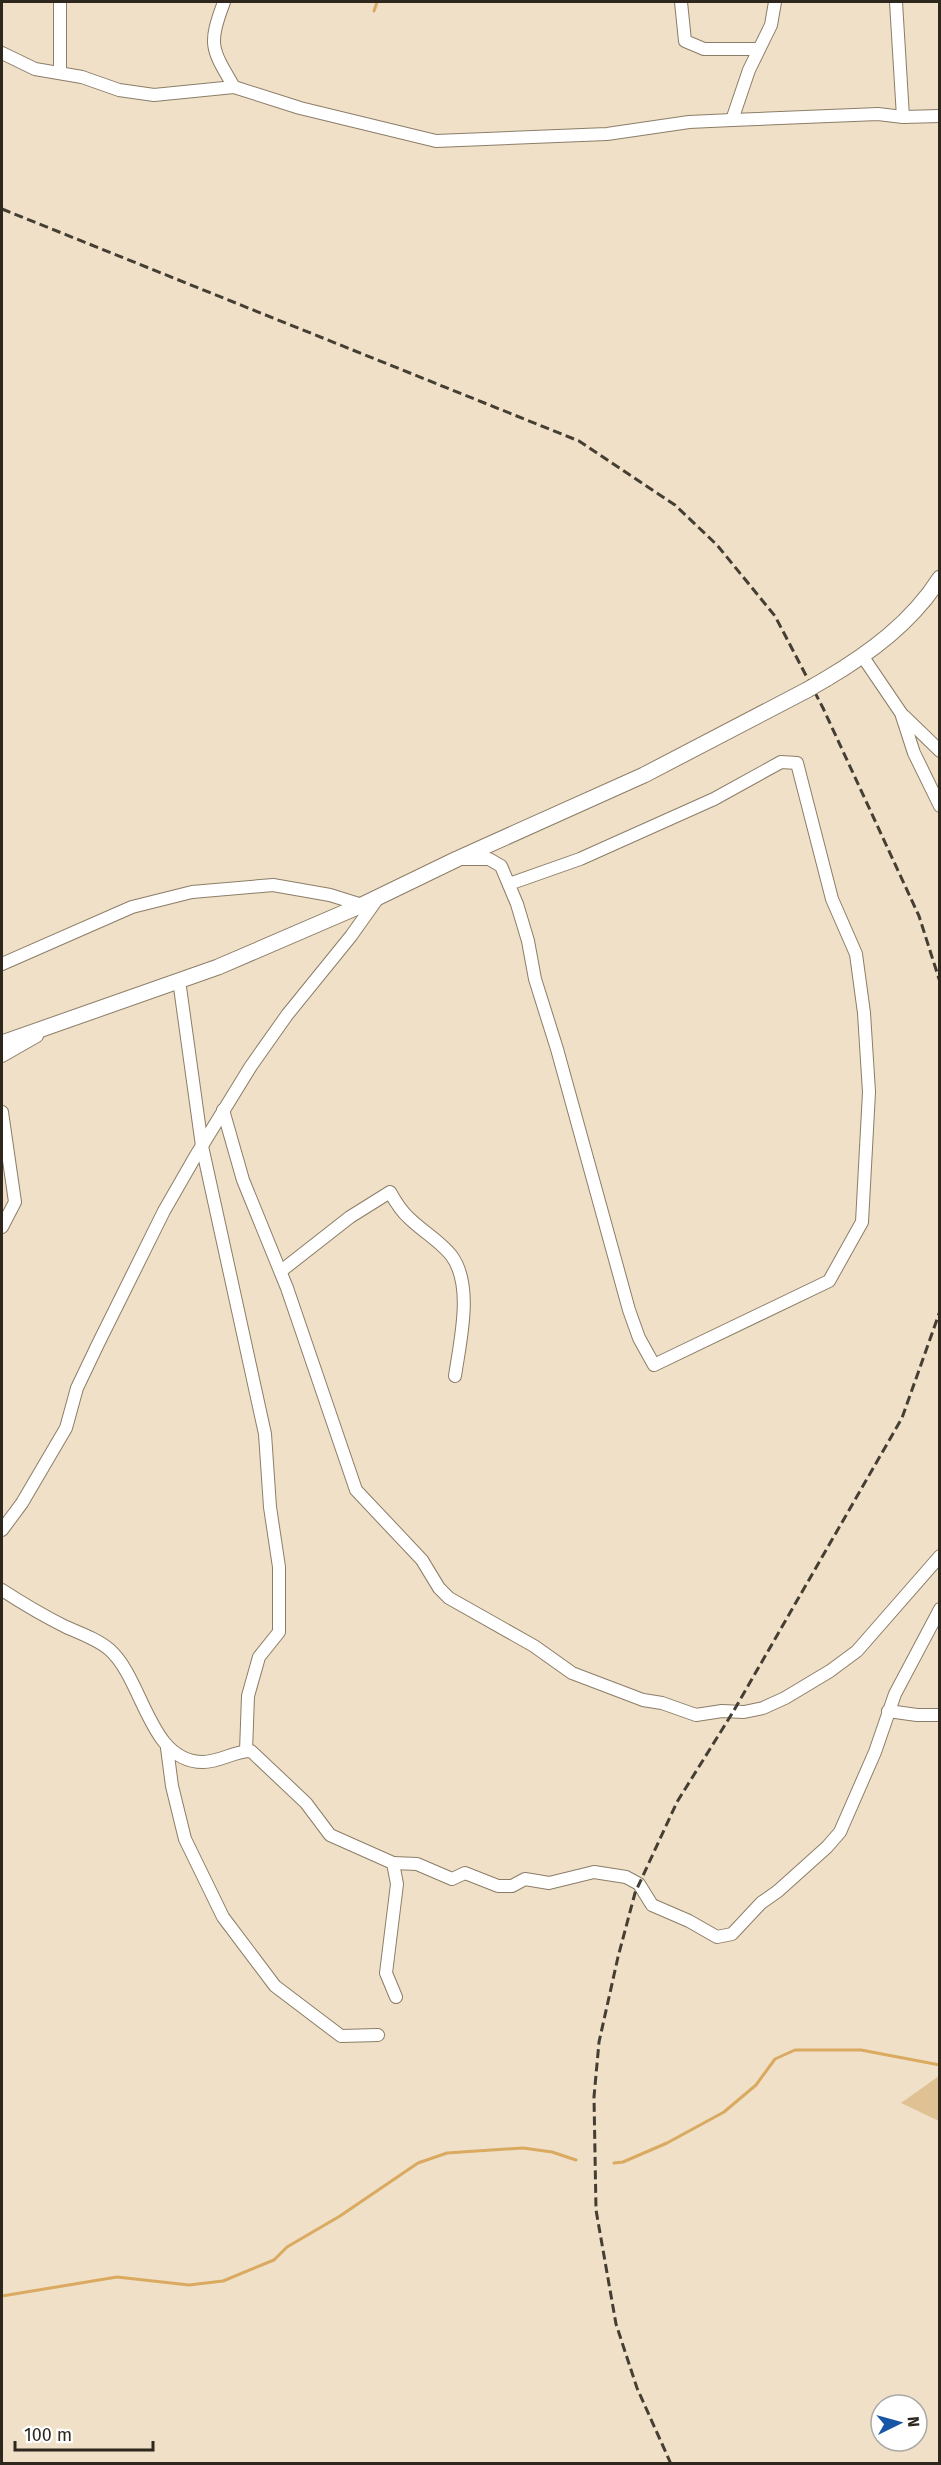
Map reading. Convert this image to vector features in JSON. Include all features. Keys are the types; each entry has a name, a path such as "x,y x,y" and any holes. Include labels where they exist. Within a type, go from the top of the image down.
{"main road":[{"path":"2,1043 218,967 362,905 457,859 644,775 826,680 863,657 899,627 932,591 939,578"}],"street":[{"path":"60,2 60,74"},
{"path":"224,2 213,30 215,54 234,87"},
{"path":"681,2 685,41 704,49 759,49"},
{"path":"732,120 749,70 771,24 775,2"},
{"path":"896,2 903,117"},
{"path":"2,52 35,69 82,77 118,90 154,95 234,87 300,108 436,141 607,135 689,122 878,114 903,117 939,116"},
{"path":"863,657 901,713 939,752"},
{"path":"901,713 914,753 939,806"},
{"path":"457,859 489,858 501,866 509,884 528,941 535,979 557,1049 629,1310 639,1338 654,1365 829,1281 862,1222 869,1092 856,954 832,899 797,764 782,762 714,800 580,859 509,884"},
{"path":"2,964 132,907 192,892 273,885 330,895 362,905"},
{"path":"2,1530 22,1503 66,1428 77,1388 102,1334 164,1210 223,1110 286,1016 351,936 379,897"},
{"path":"179,980 202,1146 265,1434 270,1507 279,1567 279,1632 259,1657 248,1696 246,1751"},
{"path":"2,1056 62,1022"},
{"path":"223,1110 243,1180 281,1271 356,1490 422,1560 449,1598 534,1646 572,1673 643,1700 662,1703 696,1715 722,1711 744,1712 785,1698 830,1671 857,1651 939,1556"},
{"path":"2,1112 15,1202 2,1227"},
{"path":"281,1271 350,1217 390,1192 410,1219 451,1255 459,1272 464,1294 455,1376"},
{"path":"2,1590 57,1623 108,1648 115,1655 134,1685 167,1748 172,1786 185,1839 223,1917 275,1986 341,2036 378,2035"},
{"path":"167,1748 177,1756 201,1762 215,1761 251,1751 306,1803 330,1835 393,1863 417,1864 452,1879 465,1873 498,1886 512,1886 525,1879 549,1882 594,1872 626,1877 639,1884 652,1905 717,1937 732,1934 760,1903 778,1891 827,1847 840,1832 875,1752 888,1711 939,1609"},
{"path":"888,1711 939,1715"},
{"path":"393,1863 397,1884 386,1973 396,1997"}],"shaded area":[{"path":"939,2076 939,2121 901,2103"}],"waterway":[{"path":"374,11 377,2"},
{"path":"614,2163 623,2162 667,2143 724,2112 756,2085 775,2059 795,2050 861,2050 940,2065"},
{"path":"2,2296 117,2277 189,2285 223,2281 274,2260 287,2247 340,2216 418,2163 447,2153 523,2148 552,2152 576,2160"}],"railway":[{"path":"2,209 579,441 675,505 717,545 775,616 823,708 919,916 940,982"},
{"path":"671,2464 637,2388 616,2324 596,2210 594,2097 599,2042 618,1957 635,1893 677,1802 733,1712 902,1418 940,1311"}]}
